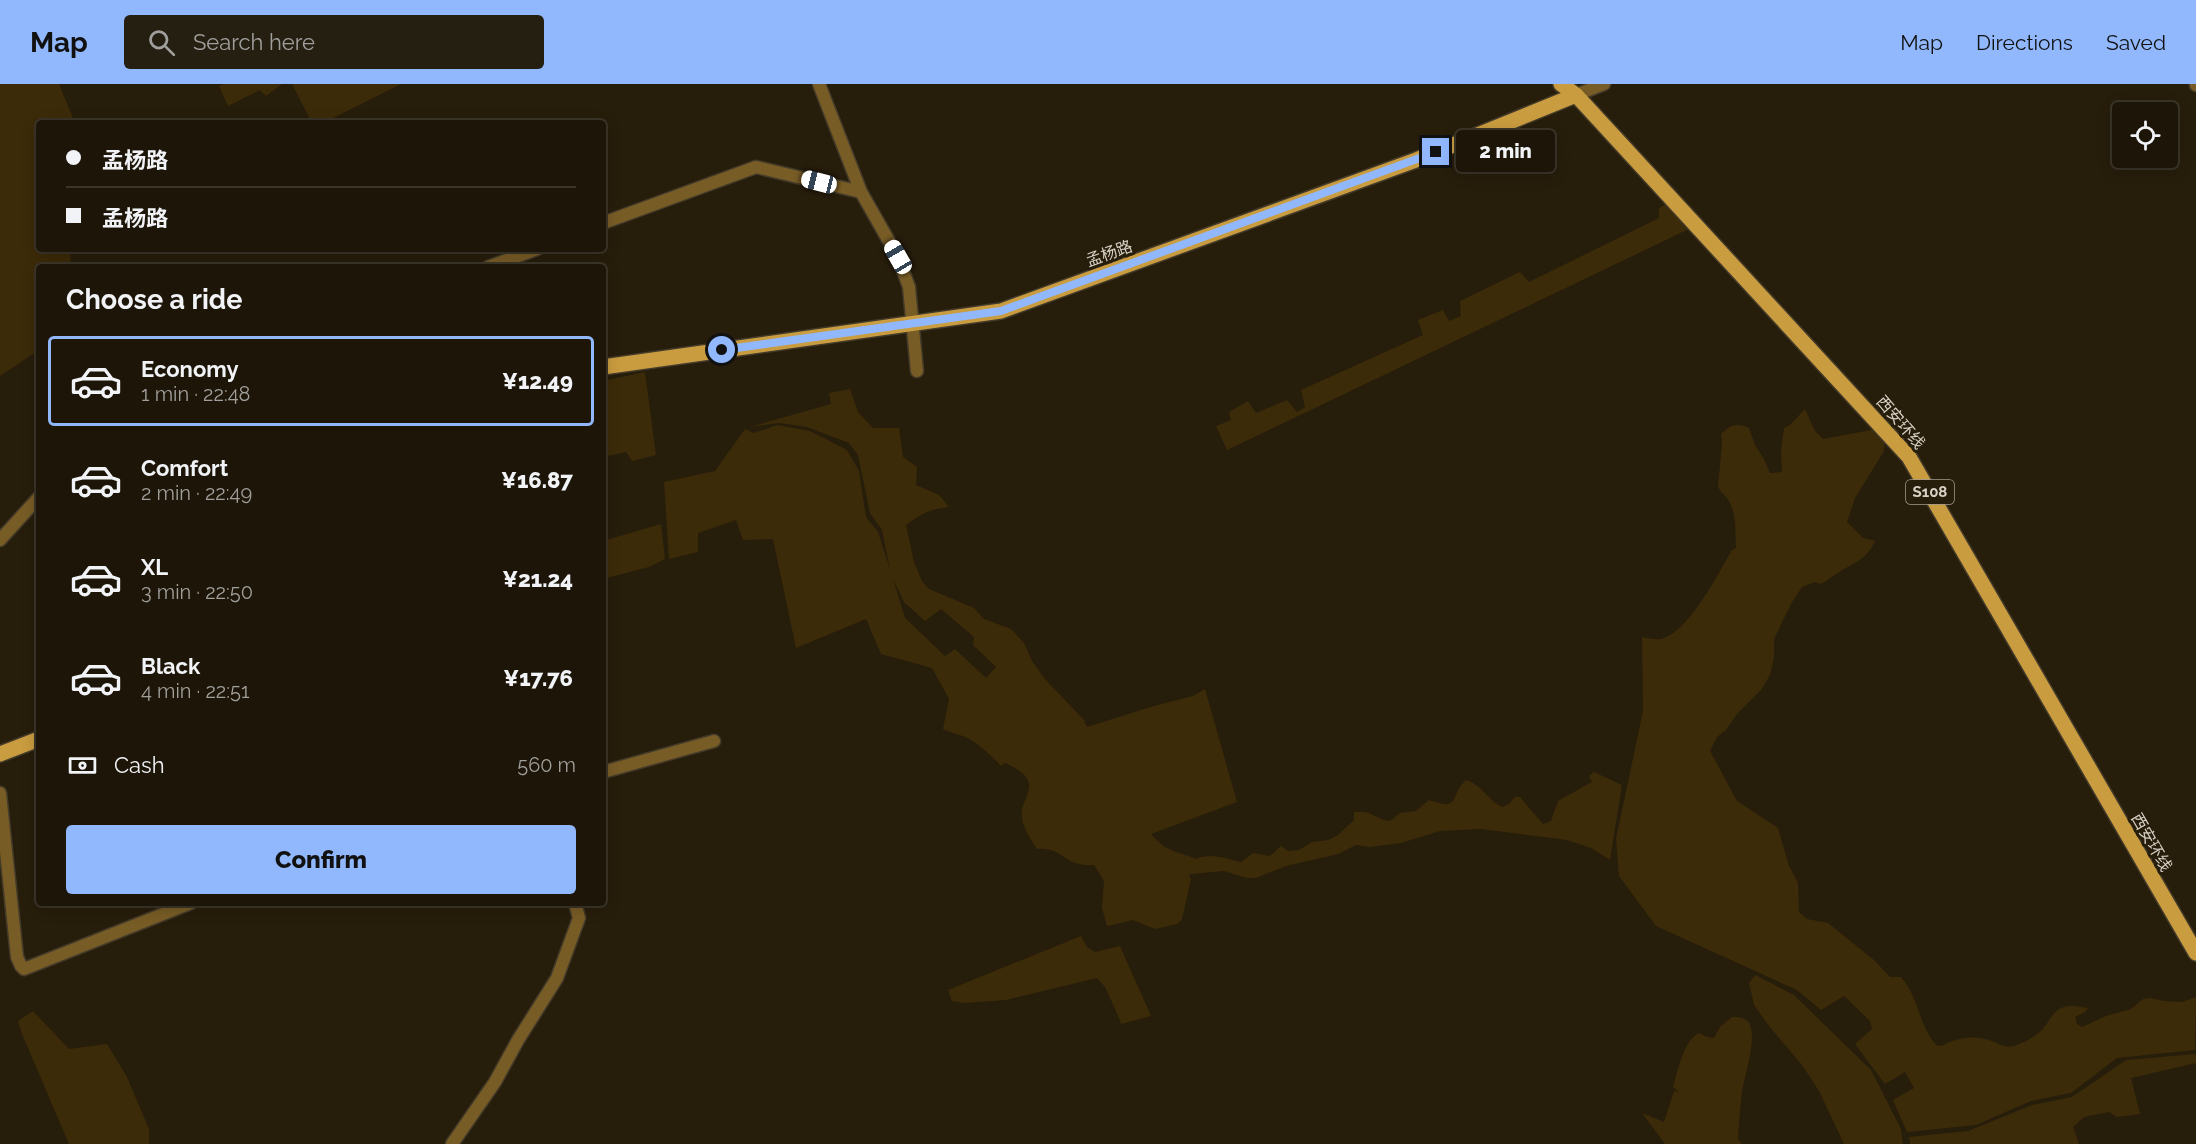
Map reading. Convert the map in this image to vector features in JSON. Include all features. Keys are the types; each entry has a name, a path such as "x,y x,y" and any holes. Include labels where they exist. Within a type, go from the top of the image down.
{"main road":[{"name":"S108","path":"1561,84 1576,95"},
{"name":"孟杨路","path":"606,366 1001,311 1416,160 1576,95"},
{"name":"西安环线","path":"1576,95 1909,457 2196,953"},
{"path":"0,754 36,740"}],"street":[{"path":"819,84 861,192 898,257 909,287 917,371"},
{"name":"孟杨路","path":"1576,95 1604,84"},
{"path":"606,222 756,167 861,192"},
{"path":"496,264 529,252"},
{"path":"0,540 36,500"},
{"path":"606,771 714,741"},
{"path":"0,793 17,957 24,969 183,906"},
{"path":"452,1144 495,1082 557,978 579,918 575,906"}],"shaded area":[{"path":"0,84 59,84 74,120 36,120 36,252 70,252 71,264 36,264 36,352 0,376"},
{"path":"224,84 282,84 266,96 260,90 228,106 219,86"},
{"path":"292,84 401,84 329,120 310,120"},
{"path":"1667,204 1691,228 1227,450 1216,426 1231,420 1229,412 1248,401 1256,413 1287,400 1297,412 1305,407 1301,390 1423,335 1418,320 1443,310 1449,321 1461,316 1460,301 1520,272 1529,282 1659,218 1659,208"},
{"path":"645,372 656,455 632,461 626,452 606,456 606,380"},
{"path":"850,389 858,412 873,428 899,428 903,457 917,467 916,485 939,495 949,507 926,513 906,525 914,562 922,581 929,589 974,608 984,619 1011,629 1024,643 1032,661 1044,678 1085,721 1087,727 1193,696 1205,689 1237,802 1151,834 1167,848 1196,859 1213,856 1241,862 1253,853 1270,856 1281,846 1288,851 1299,850 1312,842 1328,840 1338,835 1354,820 1354,812 1370,813 1390,821 1400,813 1416,811 1429,800 1451,803 1466,780 1476,785 1502,807 1509,804 1515,797 1520,797 1543,824 1551,821 1558,801 1592,782 1589,776 1594,772 1622,785 1610,860 1591,848 1567,840 1481,829 1440,831 1401,843 1370,847 1356,845 1338,854 1286,866 1256,878 1247,878 1224,871 1191,874 1182,919 1177,924 1155,929 1133,920 1107,926 1102,908 1104,881 1094,865 1079,864 1050,850 1037,849 1029,836 1022,816 1029,788 1025,775 1005,763 1001,766 968,738 943,729 949,699 932,668 881,654 866,619 796,648 773,539 743,540 736,520 698,533 698,552 669,559 664,482 715,471 745,429 754,433 777,425 810,431 847,450 859,471 866,517 878,532 890,569 882,530 870,513 858,455 849,443 807,427 779,423 750,427 831,404 829,393","holes":["893,579 904,602 925,621 941,609 974,637 973,645 996,667 986,678 955,649 945,656 905,618"]},
{"path":"1805,409 1815,431 1823,439 1876,429 1885,440 1884,451 1855,498 1847,522 1863,538 1875,541 1859,560 1821,584 1815,582 1802,587 1774,639 1774,658 1770,675 1761,690 1717,737 1710,751 1737,801 1778,828 1789,866 1798,883 1799,912 1807,919 1828,923 1874,960 1890,977 1901,977 1912,993 1925,1028 1936,1045 1942,1046 1960,1039 1972,1038 2014,1046 2035,1035 2055,1012 2067,1006 2088,1008 2075,1017 2077,1024 2082,1027 2106,1016 2131,1009 2143,999 2182,1002 2196,997 2195,1050 2117,1058 2071,1093 2031,1101 1976,1125 1907,1132 1893,1100 1914,1088 1905,1072 1885,1084 1855,1044 1872,1029 1870,1021 1844,996 1821,1010 1797,990 1656,926 1619,876 1616,839 1643,711 1642,637 1661,639 1682,626 1711,587 1732,550 1736,548 1735,519 1732,508 1718,487 1721,434 1733,425 1749,428 1770,473 1782,472 1781,450 1784,428 1790,425"},
{"path":"661,524 665,559 649,567 606,578 606,540"},
{"path":"1081,936 1087,947 1095,952 1120,946 1151,1016 1121,1024 1105,987 1097,978 1006,1000 964,1003 952,1001 948,990"},
{"path":"1755,975 1794,995 1871,1070 1901,1129 1903,1144 1844,1144 1819,1091 1802,1065 1754,1005 1749,983"},
{"path":"33,1011 69,1049 107,1044 126,1075 149,1129 149,1144 69,1144 18,1021"},
{"path":"1732,1017 1739,1017 1749,1023 1752,1038 1742,1092 1738,1139 1742,1144 1665,1144 1642,1113 1664,1122 1674,1091 1679,1092 1673,1087 1685,1049 1693,1037 1699,1033 1714,1038 1720,1027"},
{"path":"2196,1054 2196,1063 2131,1078 2140,1114 2117,1117 2109,1112 2084,1117 2073,1127 2079,1144 1910,1144 1909,1137 1968,1131 2032,1105 2072,1097 2126,1060"}],"route":[{"path":"722,350 1001,311 1436,152"}]}
